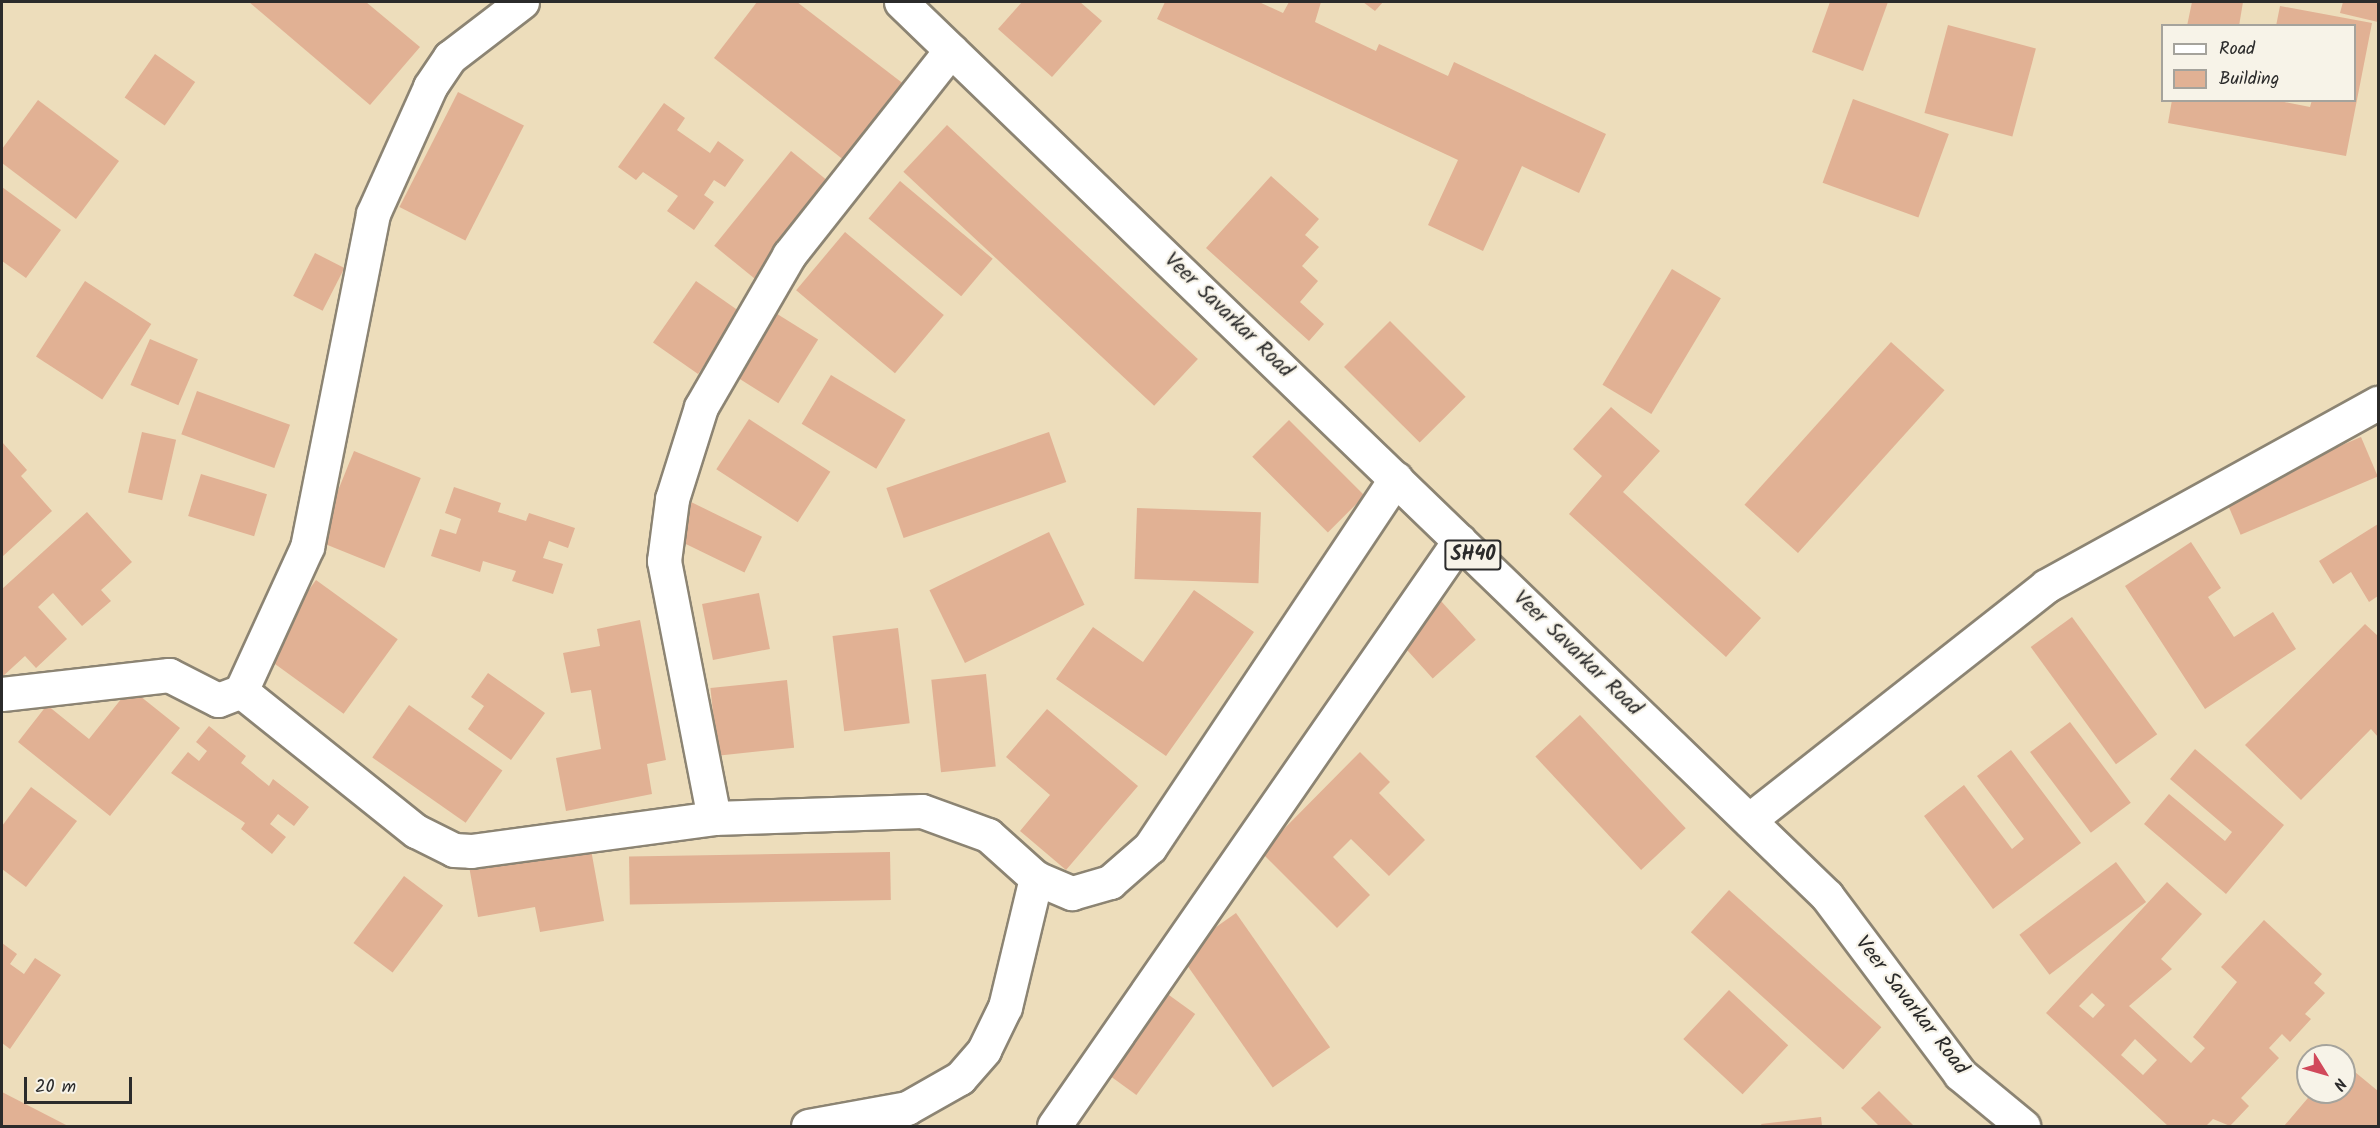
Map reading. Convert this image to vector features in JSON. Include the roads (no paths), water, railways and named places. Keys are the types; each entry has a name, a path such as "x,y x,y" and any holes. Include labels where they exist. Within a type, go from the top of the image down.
{"street":[{"path":"2,694 169,675 218,700 241,691 307,547 374,214 430,87 450,57 522,2"},
{"name":"Veer Savarkar Road","path":"901,2 1827,896 1960,1074 2023,1126"},
{"path":"714,818 676,605 664,561 672,499 701,407 789,255 951,50"},
{"path":"1749,820 2046,586 2379,403"},
{"path":"241,691 416,831 454,850 714,818 922,810 988,835 1036,878 1072,893 1110,882 1150,847 1396,478"},
{"path":"1054,1126 1460,541"},
{"path":"808,1126 907,1108 960,1078 984,1050 1005,1007 1036,878"}]}
